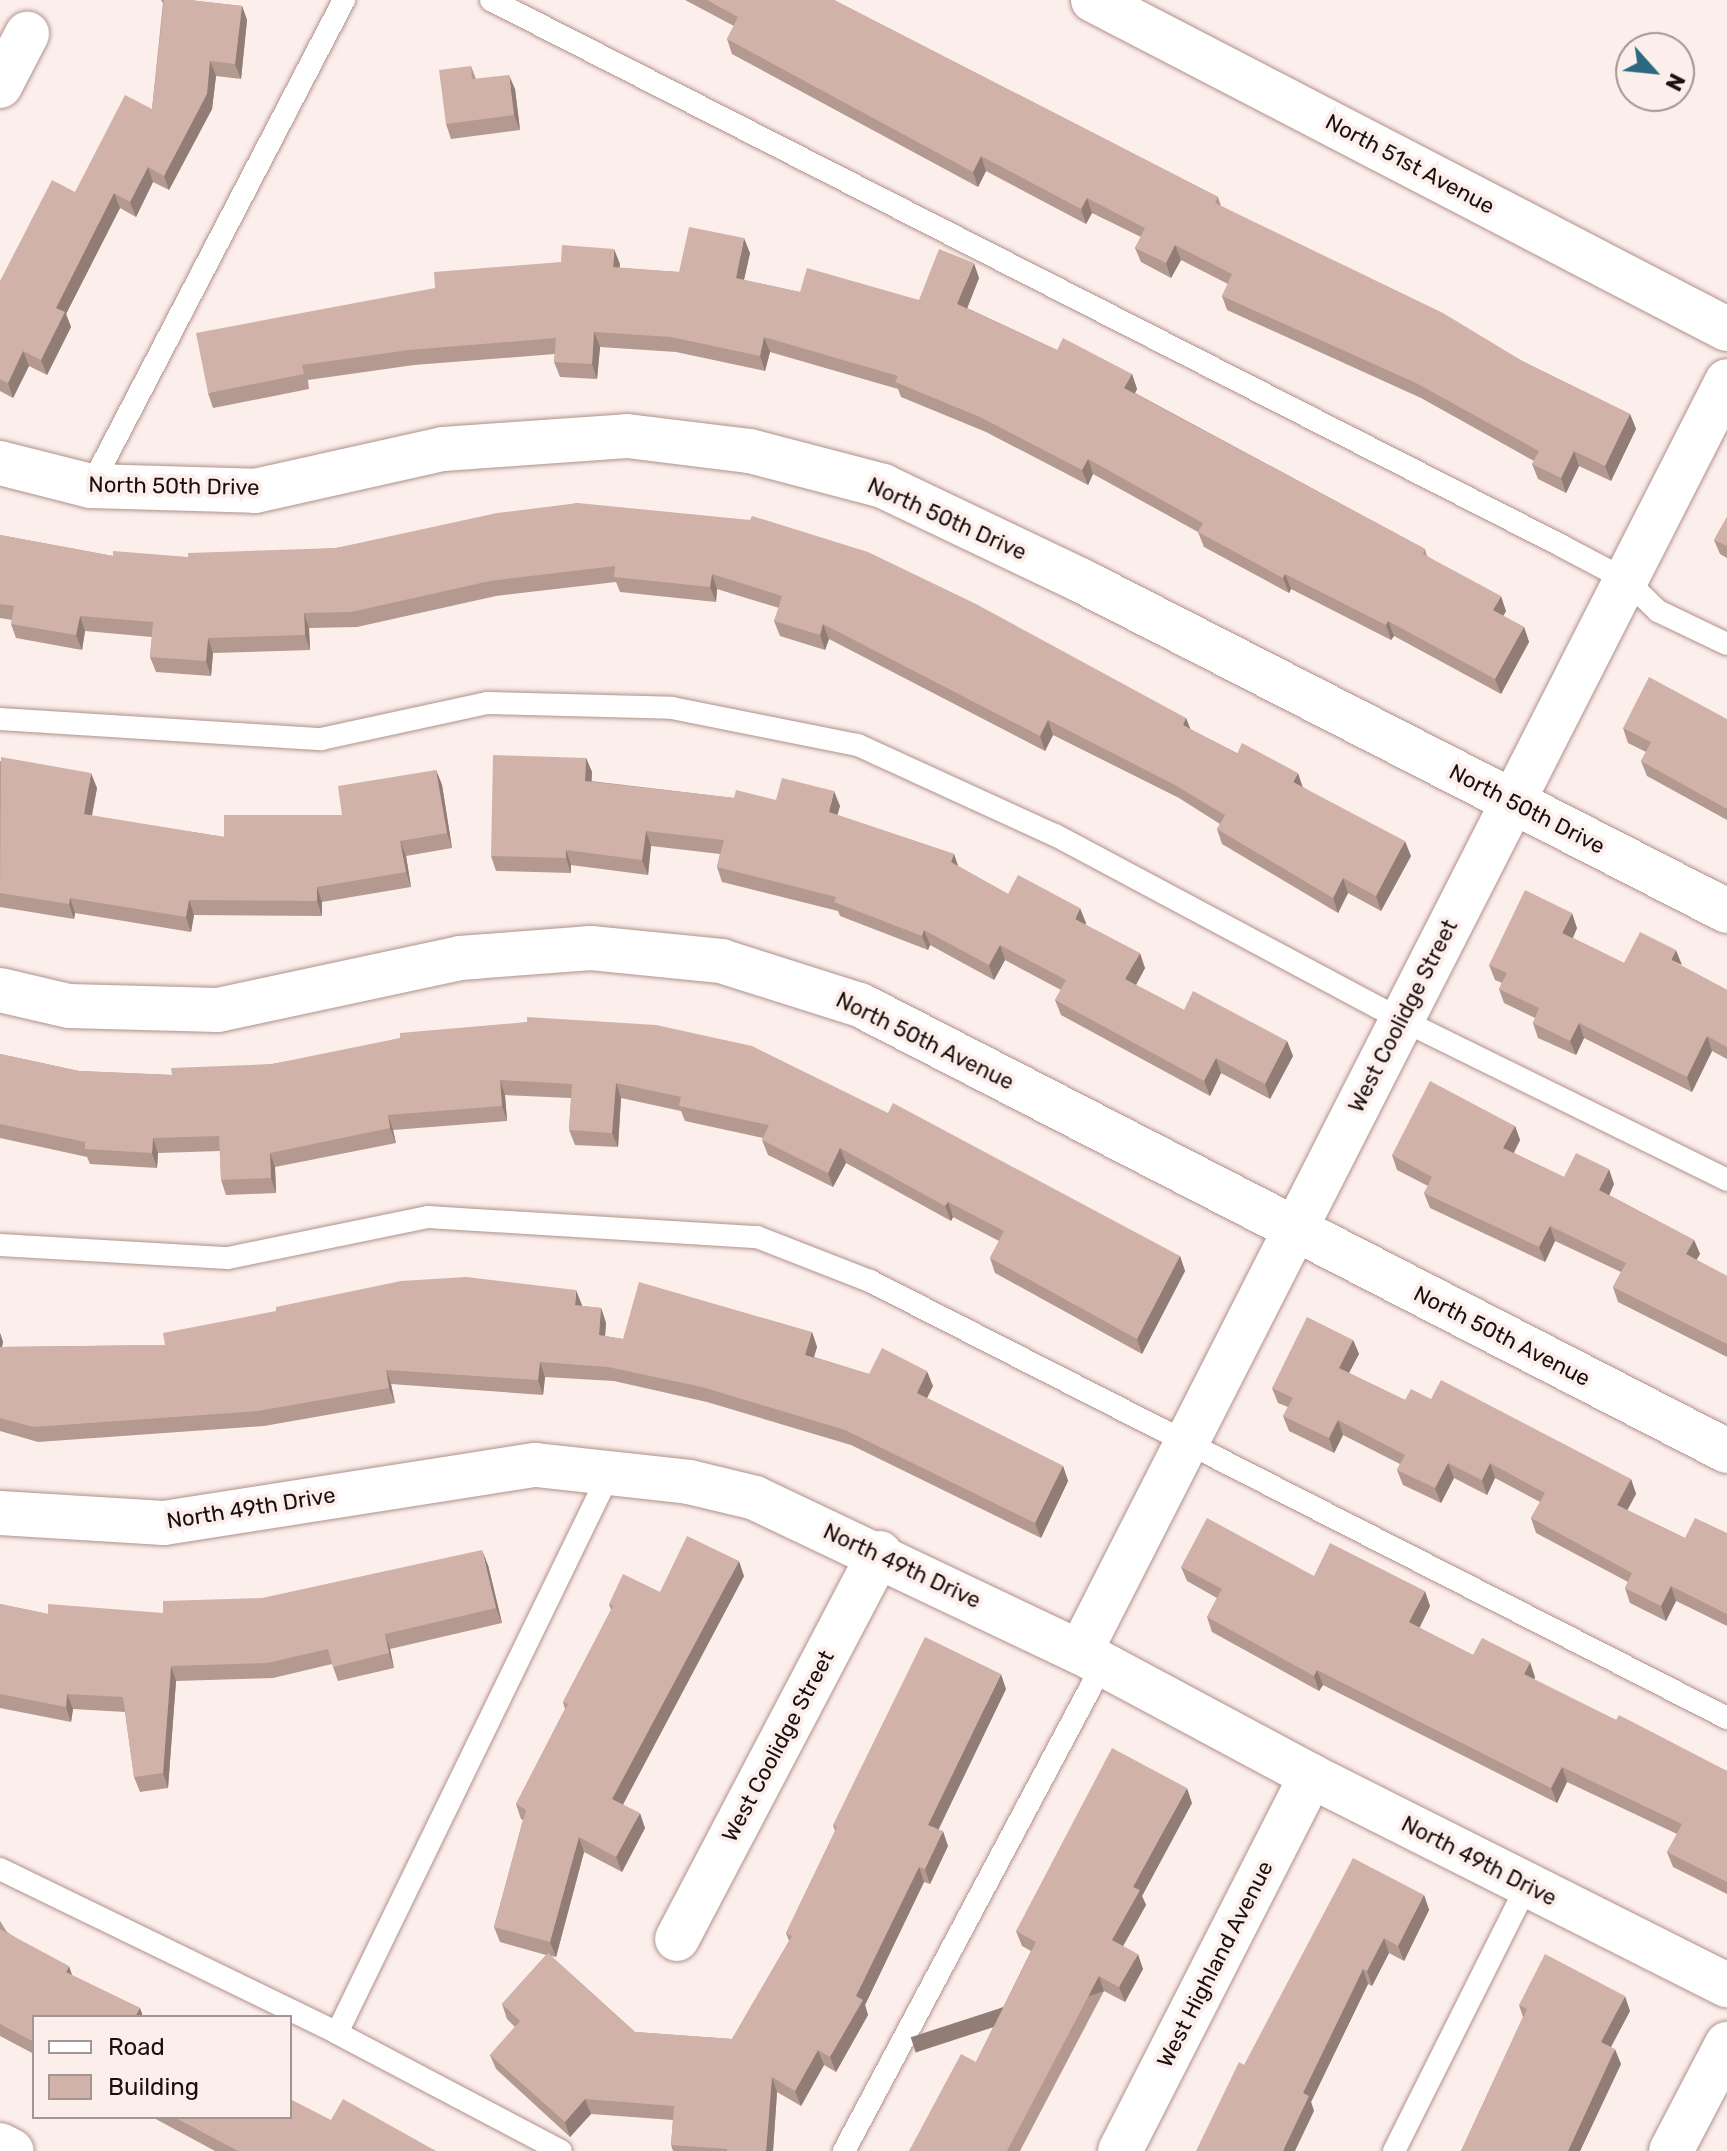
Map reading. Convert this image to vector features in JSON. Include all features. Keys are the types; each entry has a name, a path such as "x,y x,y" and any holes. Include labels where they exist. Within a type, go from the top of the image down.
{"street":[{"name":"North 51st Avenue","path":"1108,3 1727,329"},
{"path":"0,86 27,34"},
{"name":"West Coolidge Street","path":"1092,1658 1185,1445 1727,381"},
{"name":"North 50th Drive","path":"0,463 91,486 255,491 443,449 627,436 750,451 883,486 1080,580 1727,911"},
{"name":"North 50th Avenue","path":"0,990 69,1006 218,1010 460,958 591,948 721,961 860,1005 1727,1451"},
{"name":"North 49th Drive","path":"0,1513 164,1523 536,1465 689,1482 755,1498 880,1553 1092,1658 1311,1776 1727,1985"},
{"name":"West Coolidge Street","path":"677,1939 880,1553"},
{"name":"West Highland Avenue","path":"1120,2151 1311,1776"},
{"path":"1671,2151 1727,2044"},
{"path":"0,2145 12,2151"}],"lane":[{"path":"91,486 344,0"},
{"path":"491,0 1626,580 1658,611 1727,644"},
{"path":"0,719 321,739 487,703 672,708 858,745 1055,835 1402,1020 1727,1180"},
{"path":"0,1245 228,1258 428,1217 757,1237 870,1281 1185,1445 1727,1718"},
{"path":"337,2033 609,1474"},
{"path":"844,2151 1092,1658"},
{"path":"0,1869 337,2033 561,2151"},
{"path":"1394,2151 1527,1885"}],"building":[{"path":"164,0 242,6 235,64 210,61 207,94 164,176 148,167 130,202 114,193 56,308 65,312 41,360 23,351 8,383 0,379 0,281 52,180 75,192 125,95 152,109"},
{"path":"707,0 834,0 1218,197 1215,203 1443,313 1524,362 1630,414 1605,466 1574,451 1561,478 1532,464 1539,451 1416,383 1222,296 1232,274 1175,245 1166,263 1135,248 1145,228 1087,198 1081,209 981,156 973,172 727,39 738,17"},
{"path":"471,66 472,79 509,75 514,115 446,124 439,70"},
{"path":"689,227 744,238 736,278 800,292 807,268 919,300 939,249 974,263 957,304 1057,350 1063,338 1132,374 1124,388 1425,549 1423,554 1501,596 1493,610 1524,627 1495,679 1388,621 1386,625 1285,574 1283,578 1198,532 1203,523 1088,459 1082,470 980,417 895,382 898,376 764,337 760,356 671,337 594,332 592,364 554,362 556,338 409,350 302,365 304,374 208,393 196,333 435,288 434,272 561,262 562,245 614,249 613,267 679,272"},
{"path":"578,503 750,520 752,516 868,552 976,604 1186,718 1183,725 1237,754 1242,743 1298,773 1293,782 1405,841 1376,896 1343,878 1333,898 1217,829 1225,815 1173,784 1048,720 1040,736 823,624 820,635 774,621 782,596 712,574 710,587 614,577 615,566 490,581 351,612 304,613 305,635 208,638 206,661 150,657 153,622 80,616 76,635 11,624 14,606 0,604 0,535 113,556 113,551 188,557 188,553 336,548 497,513"},
{"path":"1727,517 1727,546 1714,540"},
{"path":"1649,677 1727,719 1727,809 1641,761 1651,742 1623,728"},
{"path":"493,755 586,758 585,781 734,798 736,790 776,800 782,778 834,791 829,812 954,854 951,862 1008,894 1018,875 1080,908 1075,919 1140,953 1125,979 1184,1010 1193,991 1287,1041 1265,1084 1216,1058 1204,1081 1055,1000 1066,980 1000,945 989,965 924,930 922,936 834,902 836,897 717,867 724,840 646,831 642,860 566,850 566,858 491,856"},
{"path":"1,757 91,773 84,814 224,837 224,815 342,815 338,786 436,770 447,833 400,841 406,872 317,887 317,901 189,900 186,917 70,898 69,904 0,893"},
{"path":"1525,890 1572,913 1562,933 1624,963 1640,932 1676,950 1671,960 1727,990 1727,1047 1707,1036 1687,1077 1579,1023 1570,1041 1533,1023 1539,1008 1499,989 1507,973 1489,965"},
{"path":"527,1017 656,1025 752,1046 888,1113 893,1103 1180,1256 1137,1339 990,1258 1004,1231 948,1202 945,1206 840,1148 828,1173 762,1140 769,1125 679,1106 681,1097 616,1083 612,1133 569,1130 572,1084 500,1080 502,1106 388,1115 390,1128 270,1153 271,1178 221,1180 219,1136 153,1138 152,1153 85,1149 85,1142 0,1124 0,1054 79,1071 172,1075 171,1068 272,1064 400,1038 400,1033 527,1022"},
{"path":"1430,1081 1515,1126 1503,1148 1564,1177 1576,1153 1609,1169 1599,1190 1694,1240 1686,1254 1727,1276 1727,1344 1613,1287 1626,1263 1550,1226 1539,1247 1424,1193 1432,1177 1392,1155"},
{"path":"466,1277 576,1290 575,1305 601,1308 599,1335 623,1339 639,1282 812,1332 805,1355 869,1374 882,1348 927,1371 917,1393 1063,1466 1035,1523 845,1430 702,1387 608,1367 540,1362 538,1380 386,1370 389,1388 258,1411 33,1427 0,1418 0,1347 165,1345 163,1333 276,1311 276,1307 401,1281"},
{"path":"1307,1317 1353,1340 1339,1368 1405,1400 1411,1389 1431,1399 1441,1380 1631,1479 1617,1505 1685,1538 1695,1518 1727,1533 1727,1614 1671,1586 1661,1606 1625,1588 1632,1573 1531,1518 1545,1493 1490,1463 1482,1480 1448,1463 1435,1488 1397,1470 1405,1455 1338,1420 1329,1438 1283,1416 1293,1398 1272,1388"},
{"path":"1207,1518 1314,1576 1330,1543 1425,1591 1409,1622 1473,1655 1482,1638 1530,1662 1524,1674 1616,1720 1619,1715 1727,1771 1727,1882 1667,1852 1682,1824 1562,1767 1551,1788 1317,1670 1314,1676 1207,1617 1222,1589 1181,1567"},
{"path":"687,1536 739,1561 612,1799 640,1813 616,1857 579,1837 550,1942 494,1927 526,1810 516,1804 568,1704 563,1702 613,1606 609,1604 623,1574 660,1592"},
{"path":"482,1550 496,1608 385,1634 389,1653 333,1667 328,1649 267,1663 171,1666 163,1773 134,1777 123,1697 67,1694 66,1707 0,1694 0,1604 48,1614 48,1604 163,1613 163,1601 262,1598"},
{"path":"925,1637 1001,1674 928,1825 943,1831 925,1869 919,1867 856,1996 863,2000 830,2057 818,2050 795,2091 772,2077 766,2151 727,2151 671,2145 674,2106 585,2099 565,2122 490,2055 520,2021 502,2004 548,1953 635,2032 732,2039 792,1936 786,1933 837,1827 833,1825"},
{"path":"1112,1748 1187,1788 1133,1887 1140,1890 1112,1940 1138,1954 1119,1987 1099,1976 1007,2151 909,2151 961,2054 976,2062 1036,1942 1016,1931"},
{"path":"1353,1858 1424,1895 1398,1946 1384,1938 1367,1971 1363,1969 1303,2093 1309,2096 1283,2151 1196,2151 1239,2062 1244,2065"},
{"path":"0,1929 69,1966 66,1972 140,2008 136,2015 32,2015 32,2041 0,2024"},
{"path":"1545,1954 1625,1996 1601,2042 1615,2049 1568,2151 1461,2151 1527,2009 1519,2005"},
{"path":"343,2099 436,2151 238,2151 178,2119 292,2119 292,2100 331,2120"}]}
